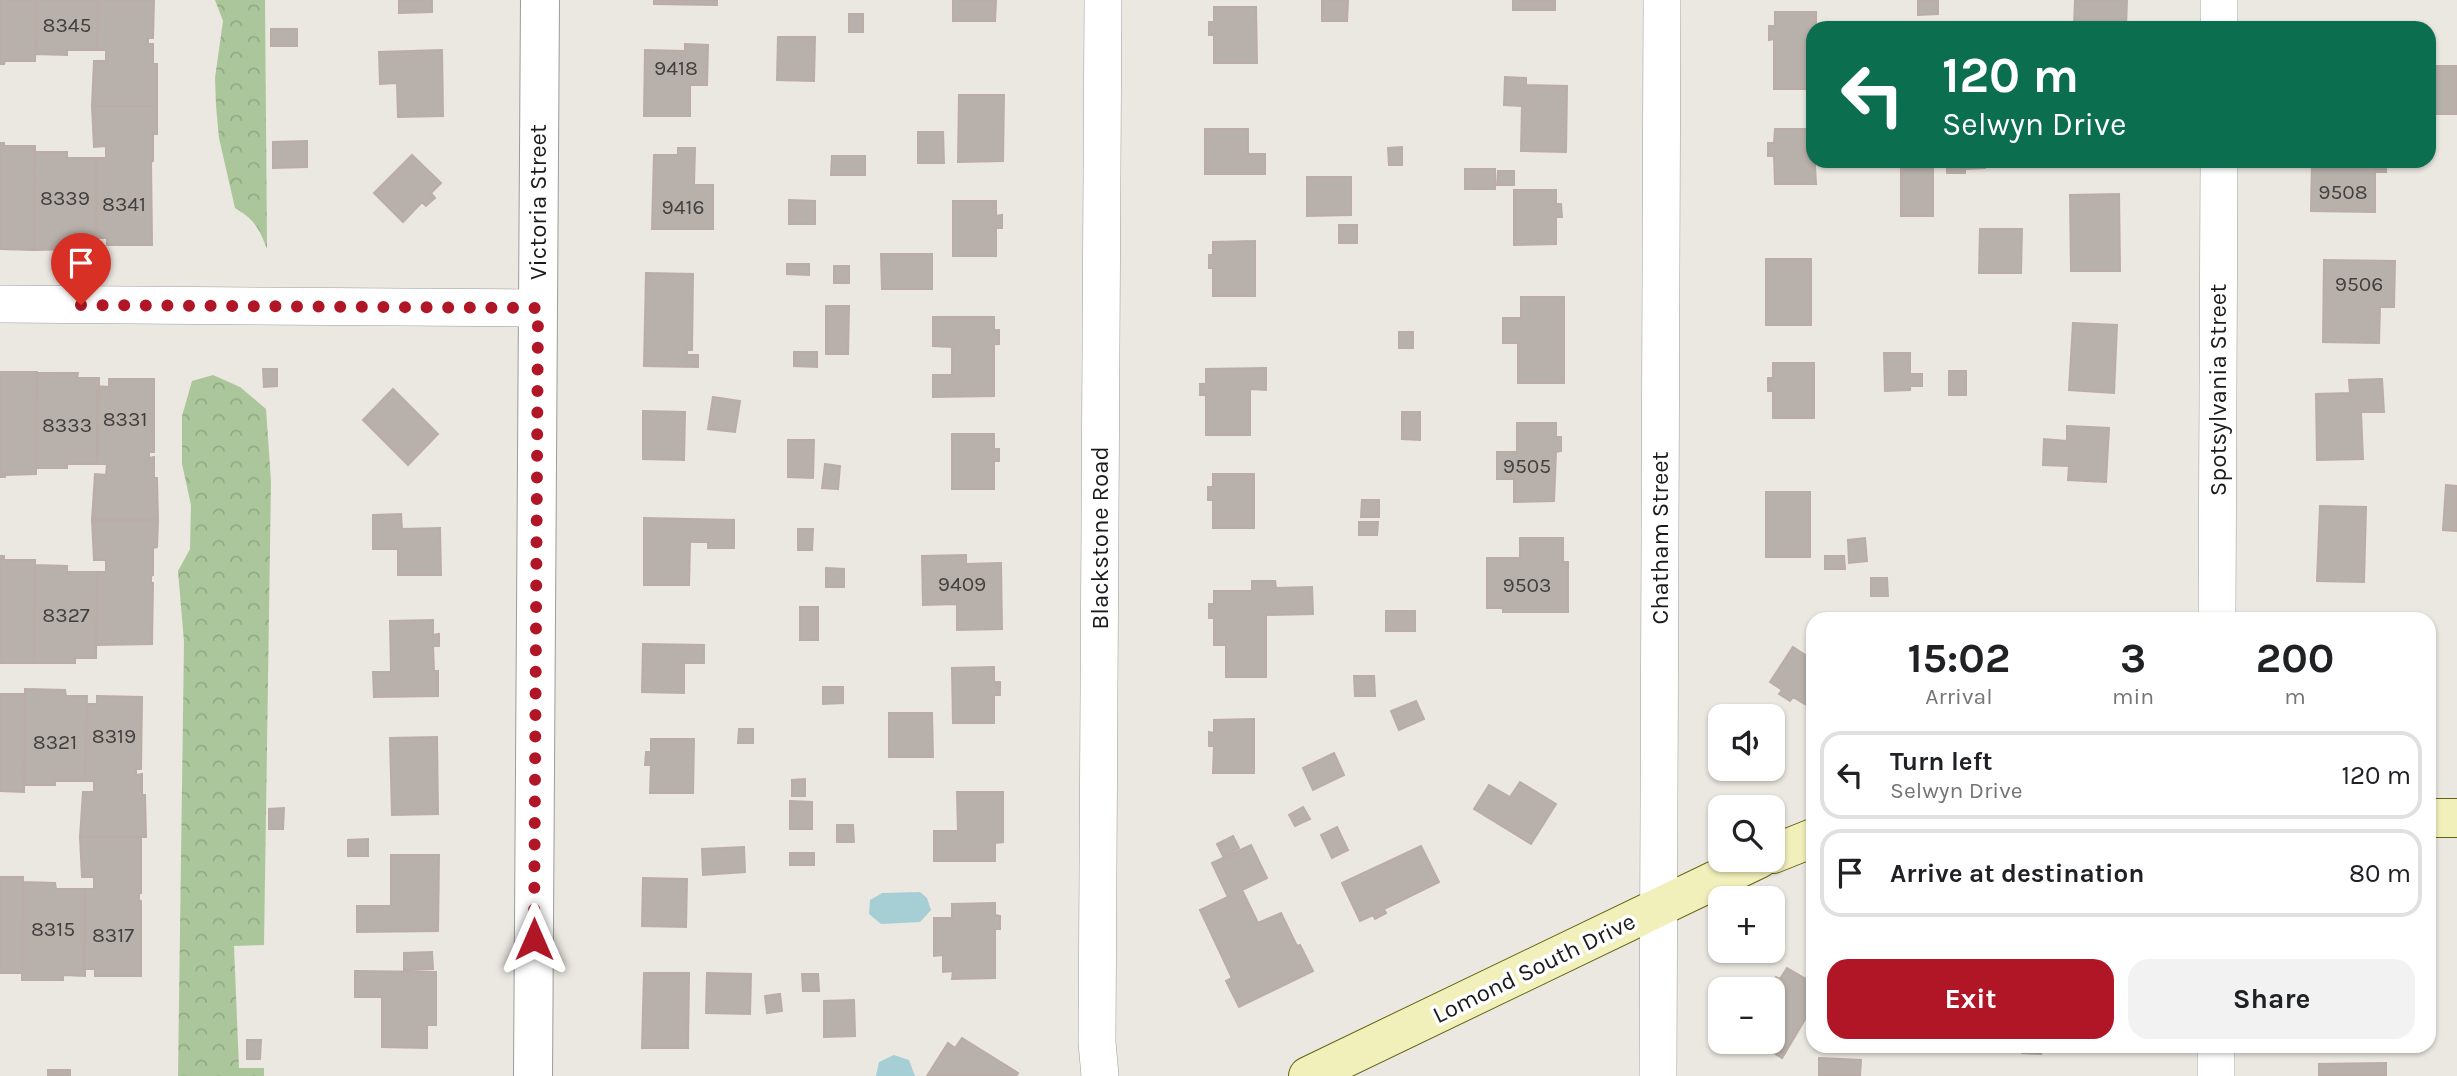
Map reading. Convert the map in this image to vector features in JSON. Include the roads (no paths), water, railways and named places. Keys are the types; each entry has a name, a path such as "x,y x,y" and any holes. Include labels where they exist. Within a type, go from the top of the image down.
{"main road":[{"path":"2436,818 2457,818"},
{"path":"1785,849 1806,841"},
{"name":"Lomond South Drive","path":"1308,1076 1732,872"}],"street":[{"name":"Victoria Street","path":"533,1076 540,0"},
{"name":"Blackstone Road","path":"1100,1076 1097,1042 1103,0"},
{"name":"Chatham Street","path":"1658,1076 1662,0"},
{"path":"2219,0 2219,21"},
{"name":"Spotsylvania Street","path":"2217,612 2219,168"},
{"path":"0,304 538,308"},
{"path":"2216,1053 2216,1076"}],"water":[{"path":"920,892 927,898 931,910 920,922 881,924 869,914 870,900 882,893"},
{"path":"894,1055 909,1060 915,1076 876,1076 879,1062"}]}
